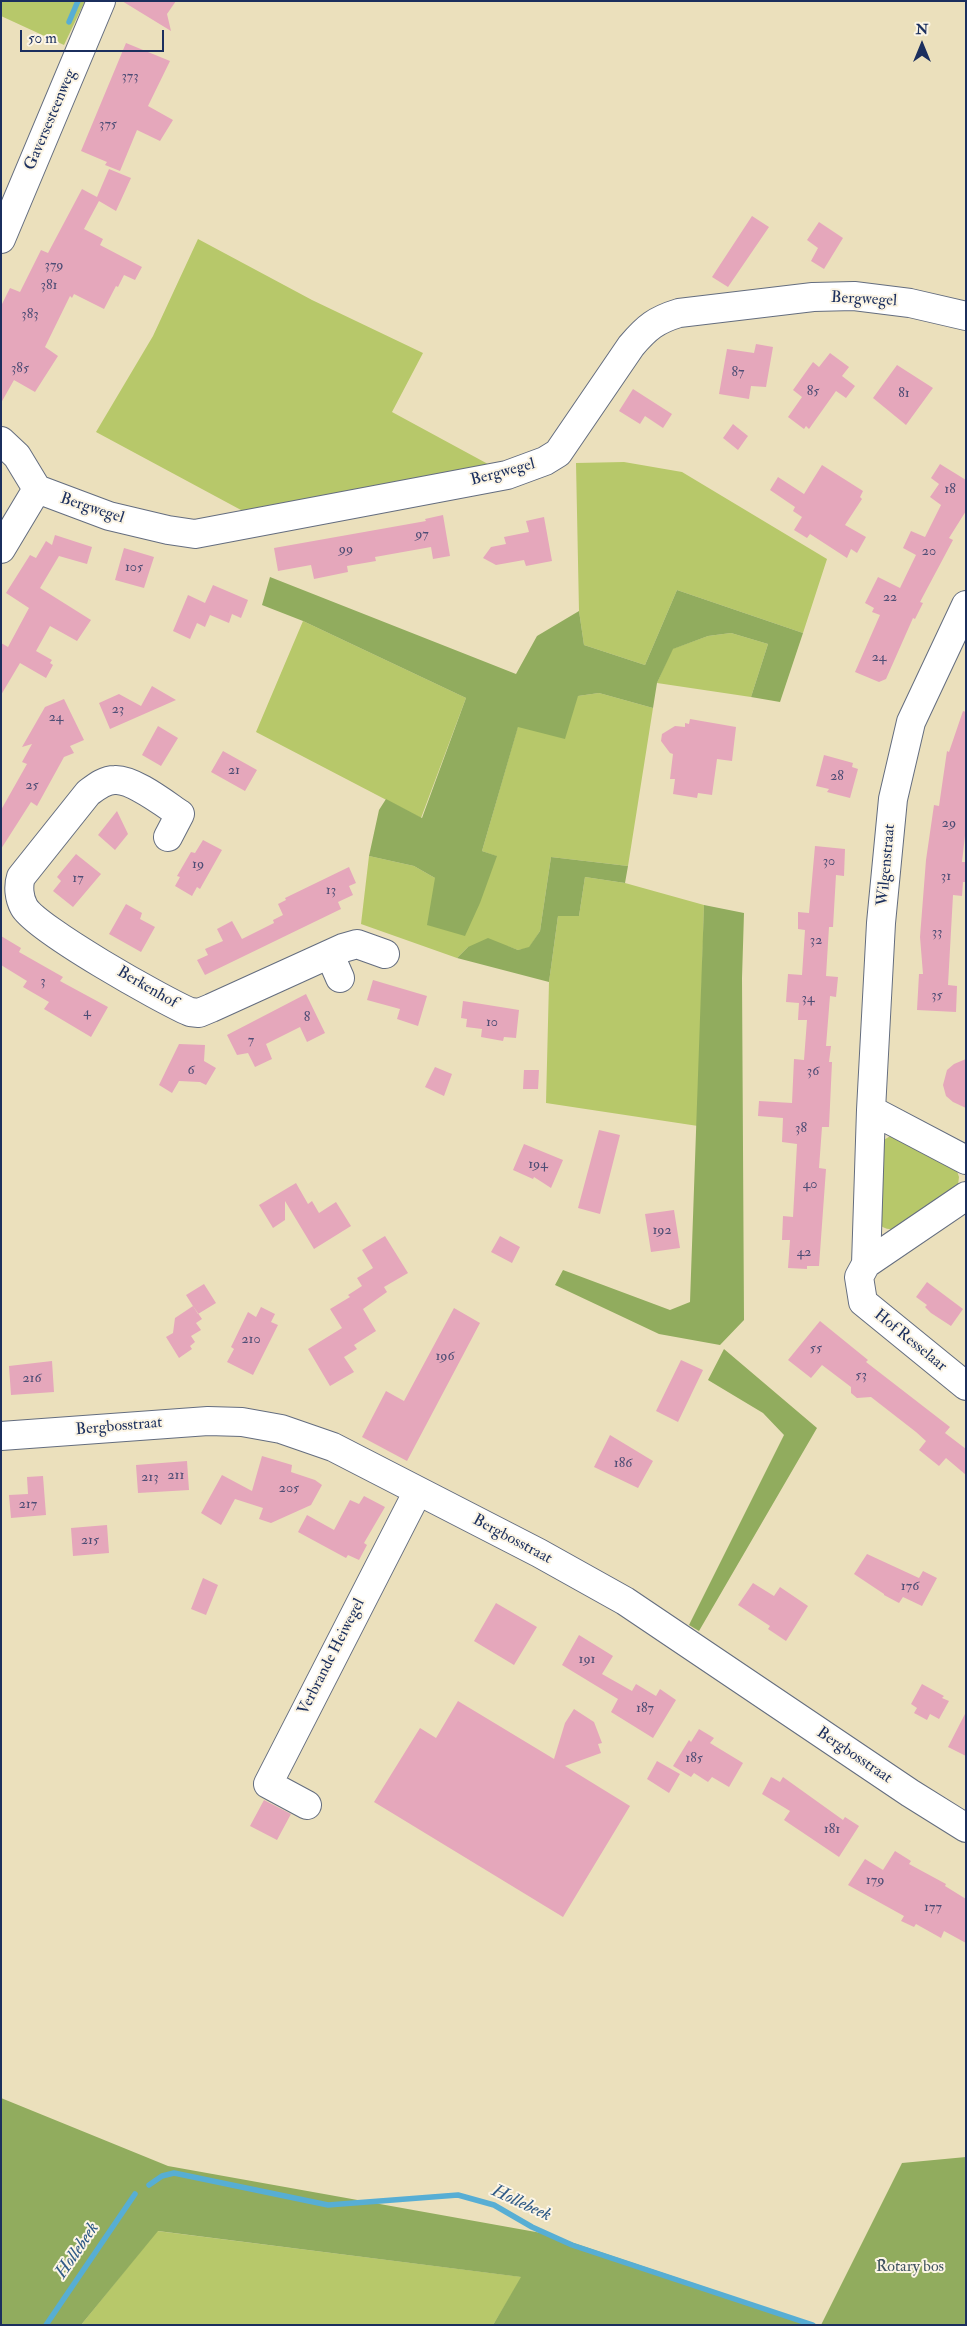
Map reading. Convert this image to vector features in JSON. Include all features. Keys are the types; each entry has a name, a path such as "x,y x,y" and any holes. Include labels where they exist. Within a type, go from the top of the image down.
{"street":[{"name":"Gaversesteenweg","path":"1,238 101,1"},
{"name":"Bergwegel","path":"37,489 109,516 168,530 195,534 379,500 507,476 558,454 631,346 658,319 679,313 813,298 854,296 910,303 966,316"},
{"path":"1,442 17,456 37,489 1,549"},
{"name":"Wilgenstraat","path":"866,1264 871,1110 882,923 893,799 912,722 959,630 966,606"},
{"name":"Berkenhof","path":"168,837 180,814 130,783 116,780 100,784 88,794 21,877 10,884 24,907 49,931 190,1012 199,1013 335,967 343,948 357,944 384,954"},
{"path":"871,1110 966,1160"},
{"path":"866,1264 966,1196"},
{"name":"Hof Resselaar","path":"866,1264 859,1277 863,1302 966,1386"},
{"name":"Bergbosstraat","path":"1,1436 179,1422 242,1422 281,1429 333,1447 539,1553 625,1601 910,1794 966,1828"},
{"name":"Verbrande Heiwegel","path":"307,1805 268,1784 418,1491"}],"green space":[{"path":"1,1 85,1 64,45 1,16"},
{"path":"198,239 312,300 423,353 392,412 499,470 254,517 96,432 153,336"},
{"path":"624,462 682,472 827,559 803,633 677,590 645,665 584,645 579,611 576,463"},
{"path":"270,577 516,674 537,636 579,611 584,645 645,665 677,590 803,633 780,702 751,697 768,644 731,633 708,636 673,649 657,683 653,708 599,693 578,696 565,739 518,727 482,851 497,856 480,903 465,936 427,925 435,878 414,866 369,856 379,810 386,799 422,818 466,698 303,621 262,605"},
{"path":"303,621 466,698 421,818 256,732"},
{"path":"731,633 768,644 751,697 657,683 672,649 708,636"},
{"path":"599,693 653,708 628,866 551,857 540,931 529,948 518,950 507,946 468,947 457,958 361,924 369,856 414,866 435,878 496,856 482,851 518,726 578,696"},
{"path":"551,857 628,866 625,883 585,877 579,916 558,916 549,982 457,958 468,947 488,938 518,950 529,947 540,931"},
{"path":"585,877 625,883 704,905 698,1126 546,1103 549,982 558,916 579,916"},
{"path":"704,905 744,913 742,978 744,1320 720,1345 659,1334 555,1285 563,1270 670,1310 690,1302"},
{"path":"892,1135 955,1165 959,1177 958,1185 896,1229 887,1229 876,1220 882,1141"},
{"path":"724,1349 817,1428 699,1631 689,1625 784,1435 763,1413 708,1380"},
{"path":"1,2098 168,2166 547,2234 818,2325 493,2325 521,2277 158,2231 81,2325 1,2325"},
{"name":"Rotary bos","path":"966,2157 966,2325 821,2325 902,2163"},
{"path":"157,2231 522,2277 493,2325 81,2325"}],"building":[{"path":"122,1 176,1 167,14 171,31"},
{"path":"126,43 170,61 148,106 173,120 160,141 137,130 120,171 105,165 107,162 81,151"},
{"path":"109,169 131,178 116,211 99,201 84,229 103,239 100,245 142,267 135,280 124,275 104,309 74,294 72,298 70,296 45,347 58,356 35,392 14,380 1,403 1,306 10,288 20,292 41,250 48,253 82,189 97,197"},
{"path":"752,216 769,227 728,287 712,277"},
{"path":"819,222 843,238 824,269 811,261 818,248 807,240"},
{"path":"756,344 773,347 766,387 751,386 749,399 719,394 727,349 754,353"},
{"path":"830,353 849,367 842,376 855,386 846,398 836,391 809,429 806,426 804,429 788,417 802,397 793,390 813,362 819,367"},
{"path":"897,365 933,388 906,425 873,398"},
{"path":"633,389 672,414 663,428 645,416 640,424 619,411"},
{"path":"733,424 748,436 738,450 723,438"},
{"path":"940,464 966,480 966,511 949,538 953,540 920,602 923,603 915,619 913,618 886,679 879,682 855,672 880,615 872,612 874,608 865,603 878,577 900,588 916,555 903,548 911,531 925,537 941,505 930,497 939,484 931,478"},
{"path":"822,465 863,491 860,497 862,499 845,525 866,537 857,553 851,549 847,558 810,534 807,538 794,530 802,517 793,511 795,507 770,490 778,477 804,494"},
{"path":"443,515 450,556 433,559 431,547 375,557 376,561 347,566 348,572 314,579 311,565 278,571 274,548 426,521 425,519"},
{"path":"544,517 552,561 526,566 524,560 496,565 483,558 491,547 506,544 504,537 529,532 526,521"},
{"path":"55,535 92,547 87,564 59,556 40,588 91,620 77,641 50,626 36,651 52,660 50,663 53,665 46,678 20,663 1,695 1,643 8,647 29,608 6,593 30,555 36,558 46,541 52,545"},
{"path":"124,548 154,557 144,588 115,580"},
{"path":"213,585 248,600 241,618 232,614 229,623 210,615 205,627 197,623 190,639 173,631 188,595 205,603"},
{"path":"152,686 176,700 110,729 99,703 119,694 141,706"},
{"path":"64,699 84,740 70,746 74,753 64,757 37,806 31,802 1,849 1,810 27,764 22,762 32,744 22,747 45,707"},
{"path":"963,711 966,712 966,827 962,862 966,862 965,882 963,882 962,896 953,895 948,985 957,986 956,1012 917,1010 919,974 923,974 920,937 926,860 934,805 939,806 947,751 949,752"},
{"path":"690,719 736,727 732,761 717,759 712,795 698,793 697,798 673,794 675,779 670,779 673,754 670,753 661,741 662,734 675,726 685,727 685,723 689,724"},
{"path":"158,726 178,738 161,766 142,755"},
{"path":"223,751 257,770 245,791 211,772"},
{"path":"824,755 853,763 852,767 858,769 850,798 827,792 829,789 816,786"},
{"path":"117,811 128,834 115,850 98,835"},
{"path":"203,840 222,850 200,889 197,887 192,896 175,886 180,877 177,876 191,852 195,853"},
{"path":"815,846 845,849 844,876 836,875 833,927 829,927 826,976 838,977 836,997 830,996 826,1046 831,1046 829,1062 832,1062 829,1127 822,1127 819,1168 826,1169 819,1266 807,1266 807,1269 788,1268 790,1240 782,1240 783,1216 793,1217 797,1144 782,1142 783,1118 758,1116 759,1101 792,1103 794,1059 804,1060 807,1020 798,1020 799,1003 786,1002 788,974 802,975 805,930 798,929 798,912 809,913"},
{"path":"76,854 101,874 73,907 53,891 61,881 57,877"},
{"path":"349,867 356,883 349,886 353,895 338,902 341,909 205,975 197,960 208,955 205,949 223,941 217,929 232,921 242,939 274,923 273,920 283,915 278,904 286,900 285,898"},
{"path":"126,904 142,913 140,919 155,927 141,952 109,934"},
{"path":"1,936 21,948 19,952 63,977 60,981 108,1007 91,1037 44,1009 49,1002 23,987 27,981 1,965"},
{"path":"373,980 427,996 418,1026 397,1019 400,1009 367,1000"},
{"path":"306,994 325,1033 307,1042 300,1027 266,1044 272,1059 255,1067 248,1053 237,1055 227,1035"},
{"path":"463,1001 519,1010 516,1038 504,1037 503,1041 481,1037 482,1029 466,1027 467,1019 461,1018"},
{"path":"179,1044 205,1045 204,1061 216,1068 206,1085 200,1082 179,1081 172,1093 159,1085"},
{"path":"966,1059 966,1108 953,1102 946,1096 943,1085 947,1070 954,1064"},
{"path":"435,1067 452,1074 444,1096 425,1087"},
{"path":"524,1070 539,1070 538,1089 523,1089"},
{"path":"599,1130 620,1135 600,1214 578,1208"},
{"path":"524,1144 563,1160 551,1188 534,1177 533,1179 513,1170"},
{"path":"296,1183 308,1204 312,1201 319,1213 336,1202 351,1226 314,1249 285,1201 285,1220 273,1228 259,1205"},
{"path":"674,1210 680,1248 651,1252 645,1214"},
{"path":"385,1236 408,1273 384,1287 387,1292 363,1309 376,1331 354,1345 357,1349 344,1357 354,1372 330,1386 308,1349 342,1328 330,1309 350,1297 348,1295 362,1286 357,1278 373,1268 362,1250"},
{"path":"500,1236 520,1247 512,1263 491,1252"},
{"path":"927,1282 963,1309 951,1326 931,1313 925,1307 927,1305 916,1297"},
{"path":"204,1284 216,1303 198,1314 186,1295"},
{"path":"193,1306 202,1319 196,1323 201,1330 191,1336 195,1342 190,1346 192,1349 179,1358 166,1337 173,1333 175,1318"},
{"path":"261,1307 275,1314 271,1322 278,1325 253,1375 227,1362 234,1349 231,1347 248,1312 256,1317"},
{"path":"454,1308 480,1323 407,1461 362,1437 386,1391 404,1401"},
{"path":"820,1321 868,1360 866,1362 950,1427 945,1433 966,1449 966,1475 946,1458 939,1466 919,1450 926,1441 916,1432 871,1397 857,1398 851,1393 851,1387 822,1365 811,1378 788,1360"},
{"path":"681,1360 703,1370 678,1422 656,1411"},
{"path":"52,1361 54,1392 11,1395 9,1366"},
{"path":"610,1435 653,1461 638,1488 594,1467"},
{"path":"262,1456 292,1465 291,1472 315,1480 322,1485 311,1505 271,1523 259,1519 263,1508 235,1499 221,1525 201,1513 222,1475 252,1491"},
{"path":"187,1461 189,1490 138,1493 136,1465"},
{"path":"43,1476 46,1515 11,1518 9,1495 28,1494 27,1477"},
{"path":"364,1496 385,1507 364,1543 367,1545 359,1560 348,1555 346,1558 298,1532 307,1515 334,1530 350,1500 359,1504"},
{"path":"107,1525 109,1553 73,1556 71,1528"},
{"path":"867,1554 919,1578 923,1571 937,1578 922,1606 903,1597 899,1603 854,1574"},
{"path":"203,1578 218,1585 206,1615 191,1609"},
{"path":"753,1583 774,1596 780,1587 808,1606 786,1641 768,1629 770,1626 738,1605"},
{"path":"496,1603 537,1627 514,1665 474,1641"},
{"path":"579,1635 613,1656 602,1674 632,1691 636,1684 656,1696 660,1689 676,1700 653,1738 611,1712 618,1699 562,1665"},
{"path":"922,1684 944,1696 942,1698 949,1701 939,1719 930,1714 927,1720 914,1713 917,1708 911,1704"},
{"path":"458,1701 554,1759 565,1723 574,1709 594,1722 602,1743 598,1744 601,1753 565,1766 630,1806 563,1917 374,1802 420,1728 436,1738"},
{"path":"966,1712 966,1756 948,1747"},
{"path":"699,1729 714,1738 710,1743 743,1763 729,1787 712,1777 708,1782 694,1773 691,1777 673,1766 689,1740 691,1742"},
{"path":"657,1761 680,1774 669,1793 647,1779"},
{"path":"771,1777 780,1782 783,1777 843,1820 845,1817 859,1826 839,1857 784,1820 790,1811 762,1794"},
{"path":"264,1800 291,1814 277,1840 250,1826"},
{"path":"895,1851 911,1861 909,1864 946,1884 945,1886 966,1899 966,1943 944,1931 941,1938 916,1924 914,1927 901,1921 904,1916 848,1885 865,1859 883,1870"}],"waterway":[{"path":"69,22 78,1"},
{"name":"Hollebeek","path":"149,2185 162,2176 174,2173 328,2205 458,2195 494,2205 532,2227 572,2245 813,2325"},
{"name":"Hollebeek","path":"46,2325 135,2194"}]}
